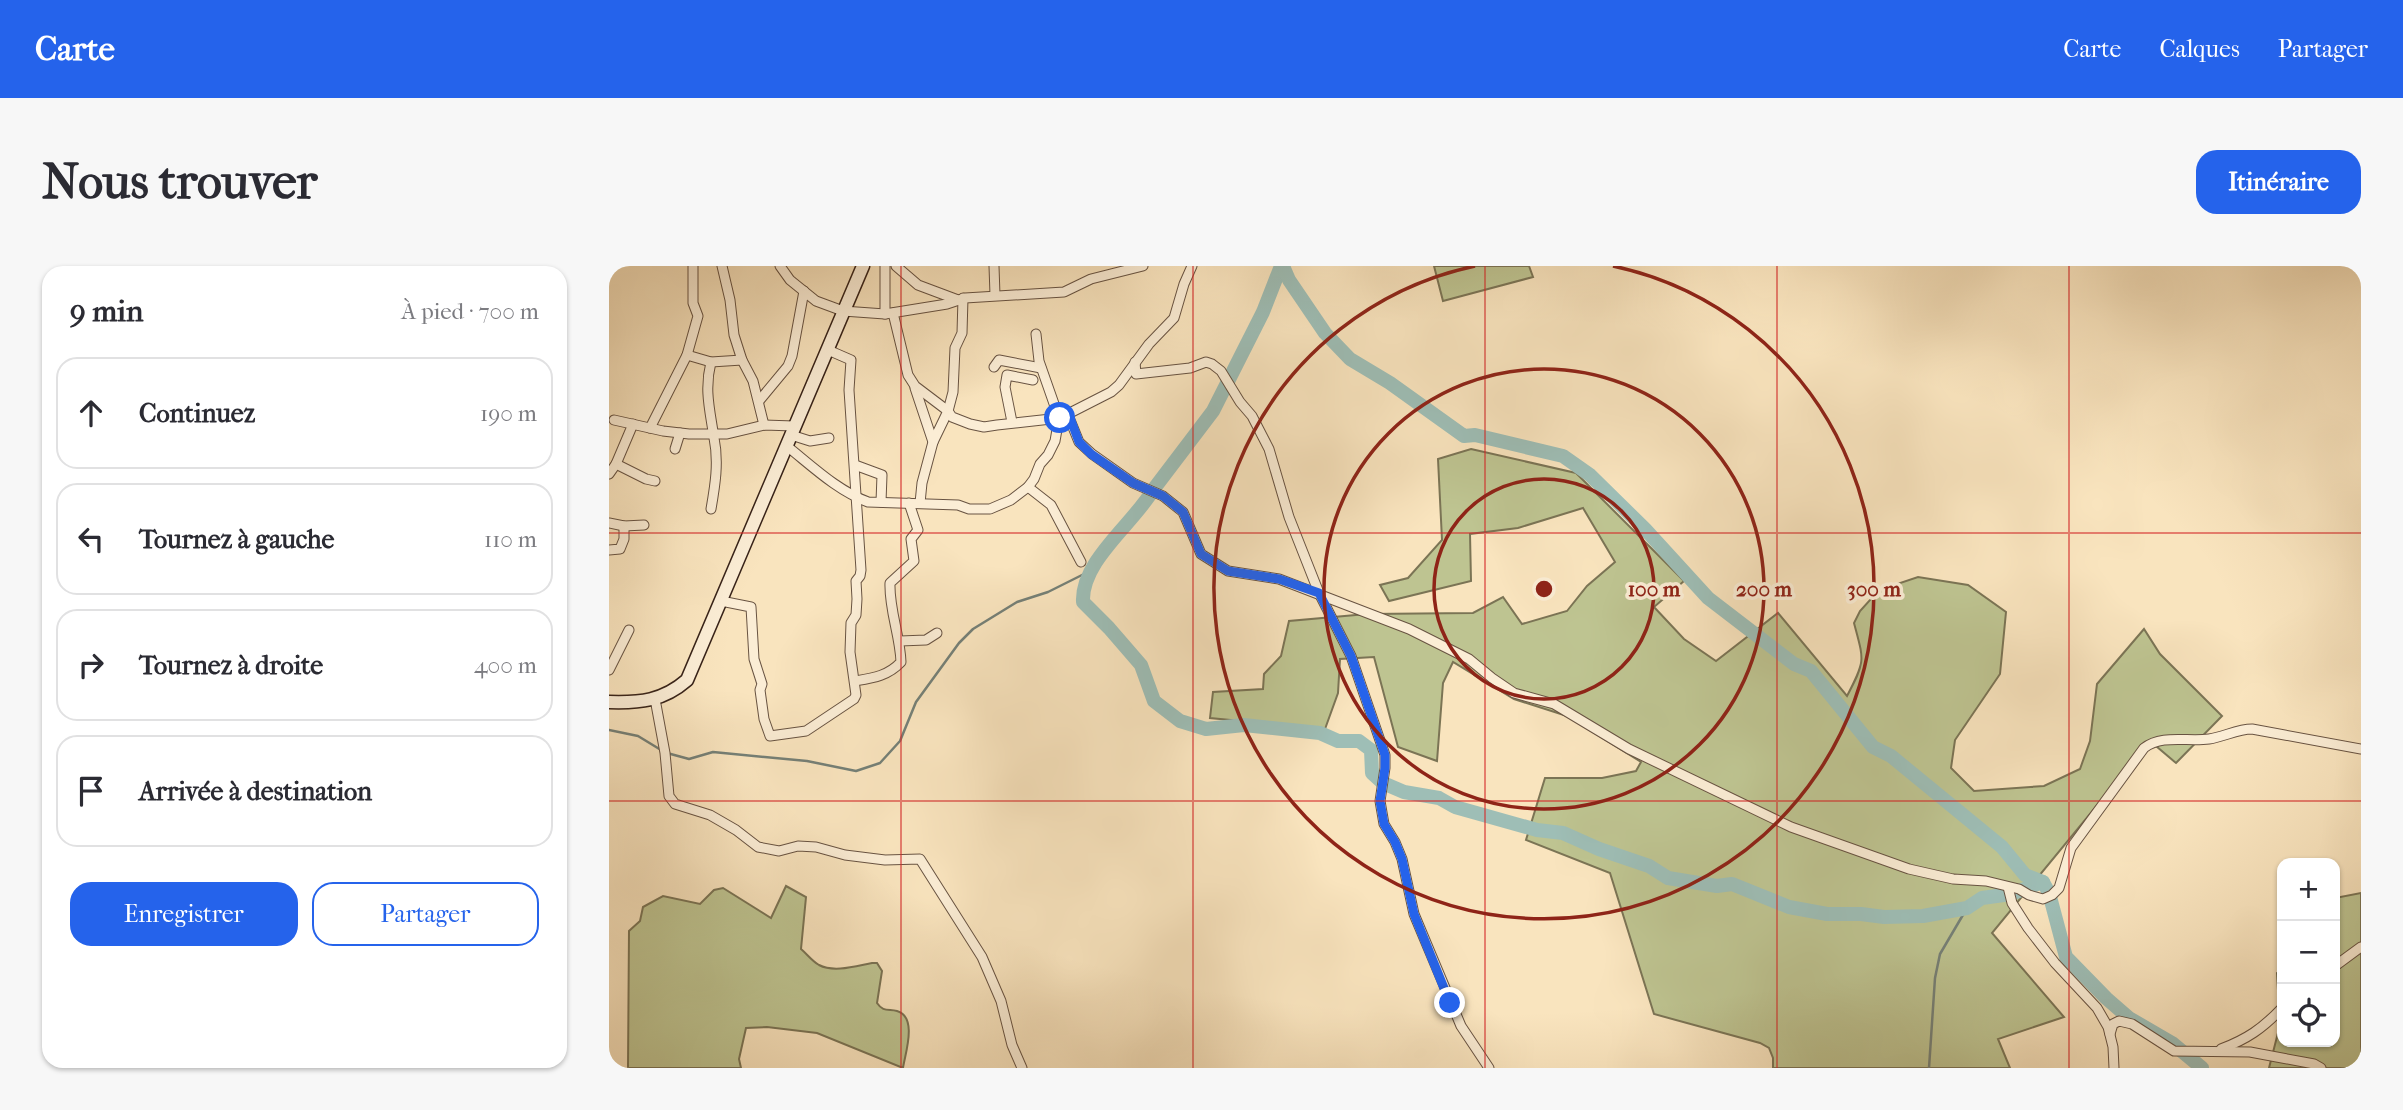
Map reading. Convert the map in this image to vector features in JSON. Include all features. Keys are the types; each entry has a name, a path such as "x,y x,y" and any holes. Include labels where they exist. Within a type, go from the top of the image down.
{"street":[{"path":"650,428 687,355 698,316 694,303 693,266"},
{"path":"722,266 734,335 742,360 753,381 764,425"},
{"path":"780,266 790,281 816,301 843,311 889,313 947,304 961,299 1064,292 1097,277 1143,266"},
{"path":"609,702 656,699 674,692 687,680 863,266"},
{"path":"887,266 889,313 933,442"},
{"path":"896,266 918,285 961,299"},
{"path":"994,266 995,295"},
{"path":"1094,266 1097,277"},
{"path":"915,386 952,417 984,427 1064,417 1119,385 1135,362 1174,318 1181,291 1192,266"},
{"path":"759,401 788,366 804,291"},
{"path":"920,503 933,442 948,411 955,381 955,348 961,333 961,299"},
{"path":"1036,334 1041,368 1079,442 1091,454 1133,483 1163,496 1183,512 1201,554 1228,571 1279,579 1409,629 1469,659 1514,692 1554,704 1629,749 1791,827 1909,869 1953,879 1986,881 2043,899 2059,888 2071,848 2144,748 2154,741 2207,739 2240,729 2252,729 2361,749"},
{"path":"721,601 751,607 754,659 762,684 760,690 764,719 771,736 795,734 818,725 855,699 850,637 851,623 856,615 856,581 861,570 849,390 851,360 828,350"},
{"path":"687,355 711,362 742,360"},
{"path":"994,367 999,360 1041,368"},
{"path":"711,362 706,392 713,433 716,480 711,509"},
{"path":"1135,362 1136,374 1190,368 1206,362 1221,371 1252,416 1269,449 1289,517 1319,593 1351,656 1385,755 1380,801 1384,824 1402,859 1414,914 1461,1026 1489,1068"},
{"path":"1012,422 1005,387 1007,375 1033,380"},
{"path":"791,436 856,497 868,502 958,505 969,509 990,509 1011,500 1028,487 1048,455 1064,417"},
{"path":"614,420 680,433 727,434 764,425 810,441 829,438"},
{"path":"609,474 633,424"},
{"path":"675,449 680,433"},
{"path":"616,464 655,481"},
{"path":"855,465 881,475 881,502"},
{"path":"1028,487 1051,505 1081,562"},
{"path":"855,681 879,677 893,671 901,662 890,583 914,562 911,539 918,530 909,503"},
{"path":"609,523 624,526 643,525"},
{"path":"609,550 620,549 624,539 624,526"},
{"path":"609,670 629,631"},
{"path":"900,641 926,640 937,633"},
{"path":"656,699 669,796 675,804 710,816 736,830 758,847 779,851 798,846 816,847 845,855 885,860 920,859 982,957 1001,1001 1012,1045 1022,1068"},
{"path":"2008,887 2012,903 2028,928 2055,963 2097,1008 2110,1034 2114,1068"},
{"path":"2340,962 2361,947"},
{"path":"2215,1051 2263,1028 2277,1013"},
{"path":"2110,1034 2113,1024 2119,1021 2132,1024 2174,1051 2251,1052 2321,1068"}],"green space":[{"path":"1434,266 1529,266 1533,277 1443,301"},
{"path":"1471,449 1576,473 1684,581 1654,607 1684,639 1716,661 1778,613 1847,696 1858,675 1861,660 1854,623 1860,611 1879,590 1918,577 1968,585 2006,612 2000,674 1955,740 1951,768 1974,791 2044,786 2080,769 2090,741 2097,684 2144,629 2160,654 2222,716 2176,763 2150,741 1992,933 2064,1017 1998,1039 2010,1068 1773,1068 1769,1048 1760,1043 1654,1014 1610,873 1526,840 1545,778 1602,778 1636,771 1641,762 1567,716 1514,699 1453,662 1443,683 1437,761 1398,747 1374,657 1340,659 1338,693 1325,729 1210,718 1213,692 1263,689 1264,674 1281,656 1289,621 1367,614 1473,613 1503,597 1522,624 1567,611 1587,586 1615,562 1583,508 1518,528 1470,534 1471,581 1389,601 1380,585 1408,578 1442,540 1438,459"},
{"path":"786,886 806,897 801,949 814,962 838,969 877,963 882,971 877,1003 884,1009 903,1015 909,1028 903,1068 817,1033 767,1027 746,1028 739,1059 741,1068 628,1068 629,931 640,921 643,907 663,896 700,904 714,890 723,888 771,918"},
{"path":"2361,893 2361,1068 2269,1068 2277,1037 2277,1047 2340,1047 2340,897"}],"waterway":[{"path":"1281,266 1263,312 1213,411 1099,558 1085,587 1083,602 1141,665 1154,701 1180,721 1206,729 1244,725 1320,733 1338,741 1359,741 1371,750 1372,773 1383,783 1404,792 1439,798 1455,807 1537,830 1563,833 1649,866 1668,878 1717,886 1732,884 1789,907 1827,914 1923,916 1967,908 1982,898 2011,894 2043,882"},
{"path":"1283,266 1289,280 1325,333 1350,359 1390,383 1464,436 1475,435 1563,456 1590,475 1645,529 1708,598 1794,664 1811,671 1873,747 1891,756 2002,847 2025,875 2043,882 2049,893 2066,957 2129,1018 2172,1043 2202,1068"},
{"path":"667,753 689,759 713,752 807,761 856,771 880,763 900,741 916,702 959,643 973,629 1017,602 1048,592 1090,571"},
{"path":"609,730 638,736 661,750"},
{"path":"1929,1068 1935,978 1940,954 1967,908"}],"route":[{"path":"1060,418 1069,415 1079,442 1091,454 1133,483 1163,496 1183,512 1201,554 1228,571 1279,579 1319,593 1351,656 1385,755 1380,801 1384,824 1402,859 1414,914 1450,1003"}]}
